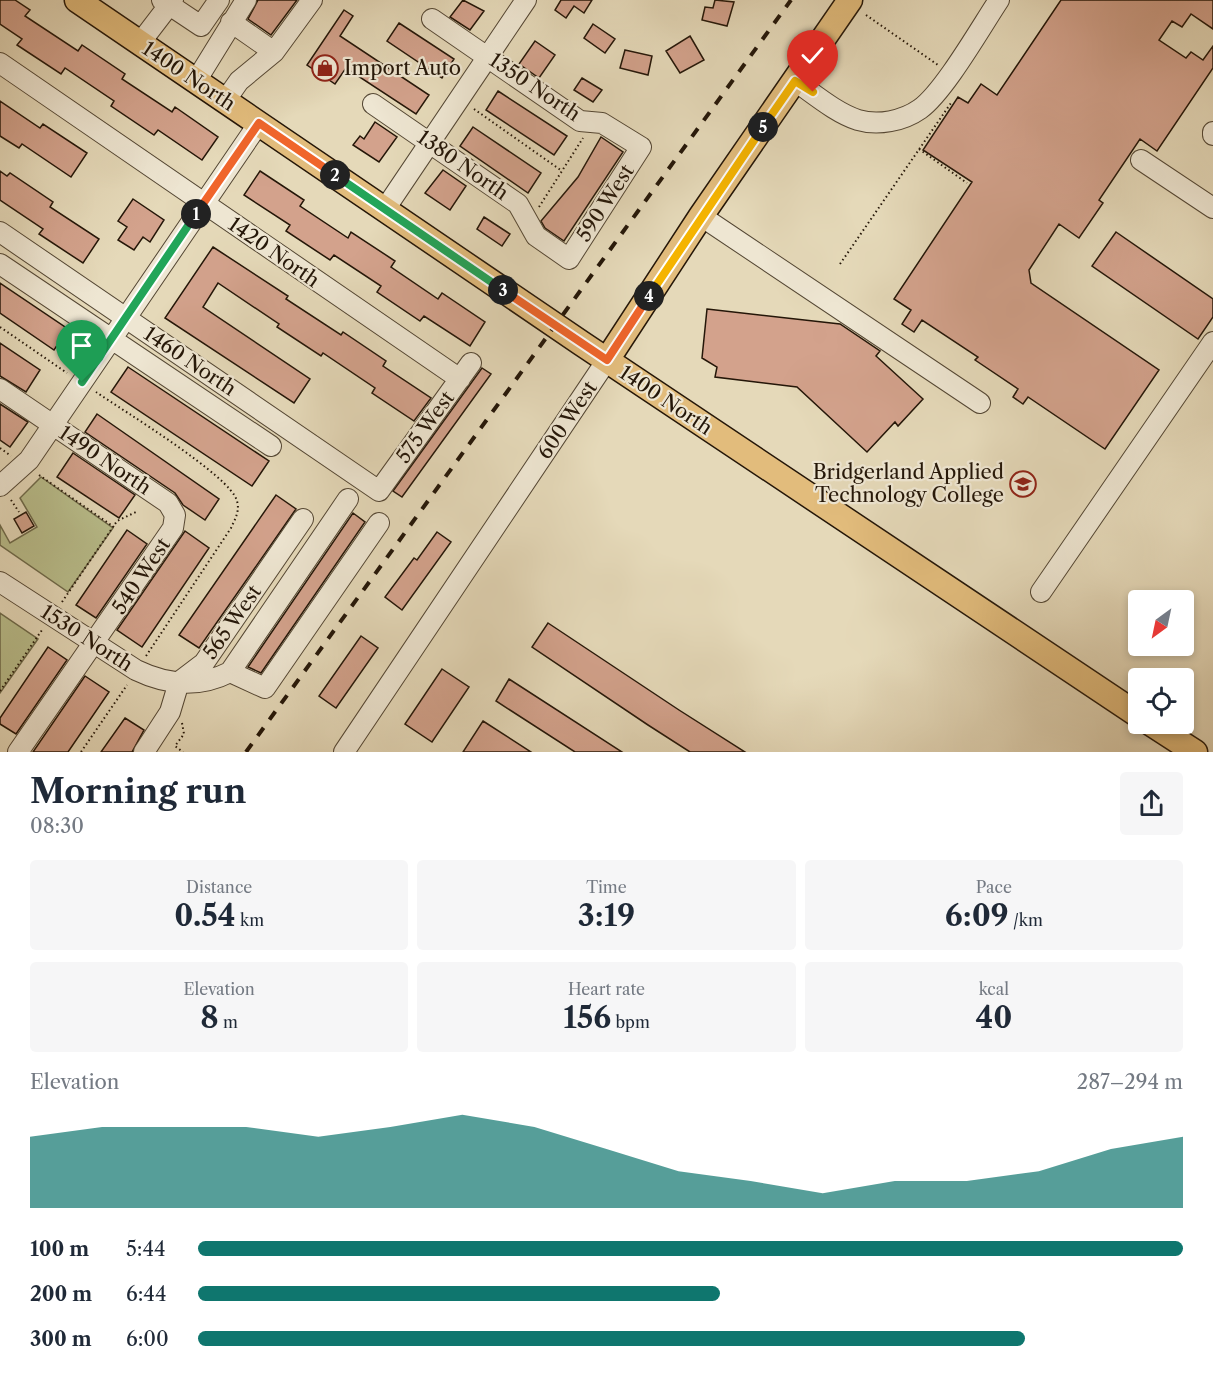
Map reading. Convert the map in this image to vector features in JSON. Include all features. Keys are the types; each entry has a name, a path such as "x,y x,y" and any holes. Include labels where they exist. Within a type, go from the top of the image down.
{"main road":[{"name":"1400 North","path":"83,2 607,360 1128,708"},
{"name":"600 West","path":"607,360 701,216 795,81 858,8"},
{"path":"1167,734 1195,752"}],"street":[{"path":"140,43 169,2 201,26 219,0"},
{"path":"196,81 246,0"},
{"path":"225,101 239,81 274,52 312,0"},
{"path":"385,209 526,0"},
{"path":"795,81 858,120 880,122 900,119 921,108 941,85 999,0"},
{"name":"1350 North","path":"432,19 580,121 602,123 641,147"},
{"path":"231,22 274,52"},
{"name":"1420 North","path":"0,63 203,203 465,371"},
{"name":"1380 North","path":"373,104 430,141 518,204 536,236 569,259"},
{"path":"5,493 259,123"},
{"name":"590 West","path":"569,259 641,147"},
{"path":"1141,160 1213,208"},
{"path":"701,216 980,403"},
{"name":"1460 North","path":"0,232 379,491"},
{"path":"0,264 271,446"},
{"path":"1041,592 1213,342"},
{"name":"600 West","path":"344,752 607,360"},
{"name":"575 West","path":"379,491 465,371"},
{"name":"1490 North","path":"0,389 168,503 175,515"},
{"path":"348,498 230,672 265,688 379,523"},
{"name":"540 West","path":"18,752 95,644 173,528 175,515"},
{"name":"565 West","path":"179,682 204,663 303,519"},
{"name":"1530 North","path":"0,582 136,670 156,680 210,682 230,672"},
{"path":"144,752 170,712 179,682"}],"path":[{"path":"858,8 942,68"},
{"path":"840,264 952,102"},
{"path":"469,106 562,171"},
{"path":"539,208 584,137"},
{"path":"919,149 967,183"},
{"path":"0,327 67,373"},
{"path":"0,448 11,456"},
{"path":"39,475 114,527"},
{"path":"5,493 19,512"},
{"path":"62,602 117,521 136,513"},
{"path":"0,691 42,630"},
{"path":"81,752 125,687"},
{"path":"182,717 184,734 175,746 183,752"}],"green space":[{"path":"41,477 113,528 68,592 0,545 0,525 10,543 37,527 20,498"},
{"path":"0,613 38,639 0,693"}],"building":[{"path":"0,0 15,0 30,10 25,16 78,51 82,45 125,74 122,79 172,112 175,107 218,137 202,160 158,130 154,135 111,106 114,101 65,68 61,74 17,45 22,39 0,24"},
{"path":"258,0 297,0 271,35 248,19"},
{"path":"463,0 484,11 470,30 450,17"},
{"path":"561,0 592,0 584,13 574,6 566,18 555,10"},
{"path":"715,0 734,2 727,26 702,20 705,7 713,8"},
{"path":"1061,0 1213,0 1213,29 1191,14 1182,27 1172,21 1159,40 1186,58 1191,52 1203,60 1213,46 1213,68 1157,151 1140,139 1099,200 1103,203 1079,238 1059,224 1029,270 1031,283 1159,370 1105,449 1028,397 1023,404 1013,397 1018,389 975,360 978,357 922,320 914,332 902,324 911,310 894,299 972,182 923,150 958,97 968,103 981,84 997,95"},
{"path":"344,10 353,16 340,36 429,95 416,114 346,68 335,84 307,65"},
{"path":"399,23 454,59 442,78 387,41"},
{"path":"593,24 615,39 605,53 584,38"},
{"path":"690,36 704,60 680,73 666,51"},
{"path":"535,41 555,55 539,78 519,64"},
{"path":"625,50 652,56 648,75 620,68"},
{"path":"582,78 602,90 593,102 574,90"},
{"path":"498,91 567,136 554,155 486,110"},
{"path":"0,101 40,128 43,124 87,153 71,177 22,144 19,148 0,136"},
{"path":"375,122 397,137 379,162 353,145 360,136 364,139"},
{"path":"473,127 541,173 528,193 460,146"},
{"path":"601,137 623,152 564,241 545,228 541,221 578,177"},
{"path":"443,170 466,186 450,210 425,193"},
{"path":"0,171 7,176 10,173 53,202 50,207 99,239 83,263 39,234 43,229 0,200"},
{"path":"260,171 304,200 300,206 348,238 351,232 395,261 391,267 438,299 442,293 485,322 470,346 424,316 420,321 377,292 381,286 334,255 330,260 286,231 290,225 244,195"},
{"path":"133,199 164,220 150,242 143,237 134,250 118,240 127,227 118,221"},
{"path":"484,217 510,234 502,246 477,229"},
{"path":"1116,232 1213,299 1213,317 1198,339 1092,266"},
{"path":"213,247 288,296 286,299 341,335 343,332 386,361 383,366 431,398 414,421 372,393 375,388 323,353 321,356 277,327 279,324 218,283 203,307 310,379 294,403 165,318"},
{"path":"0,283 68,329 54,350 0,313"},
{"path":"707,309 840,324 880,351 876,356 923,399 898,426 895,422 867,452 797,387 715,377 717,367 702,358"},
{"path":"0,343 40,370 26,392 0,376"},
{"path":"128,367 269,461 252,486 111,392"},
{"path":"482,368 491,374 402,497 393,491"},
{"path":"0,404 28,422 10,447 0,440"},
{"path":"97,414 219,499 205,520 183,505 175,493 85,432"},
{"path":"73,453 135,495 119,518 57,477"},
{"path":"276,495 296,509 199,648 179,635"},
{"path":"26,512 34,526 22,533 14,519"},
{"path":"353,513 365,522 261,673 248,667"},
{"path":"127,530 147,544 96,618 76,605"},
{"path":"185,531 209,548 142,647 117,630"},
{"path":"437,532 451,542 402,610 385,597 414,558 417,560"},
{"path":"548,623 745,752 690,752 648,725 532,647"},
{"path":"361,636 378,648 336,708 319,696"},
{"path":"48,647 67,660 16,734 0,724 0,718"},
{"path":"442,669 469,687 432,742 405,724"},
{"path":"85,676 109,692 68,752 33,752"},
{"path":"509,679 622,752 575,752 496,701"},
{"path":"125,718 144,730 132,752 101,752"},
{"path":"483,721 531,752 463,752"}],"railway":[{"path":"246,752 791,0"}],"place":[{"name":"Import Auto","path":"325,68"},
{"name":"Bridgerland Applied Technology College","path":"1023,484"}],"route":[{"path":"82,382 259,123 607,360 701,216 795,81 813,92"}]}
